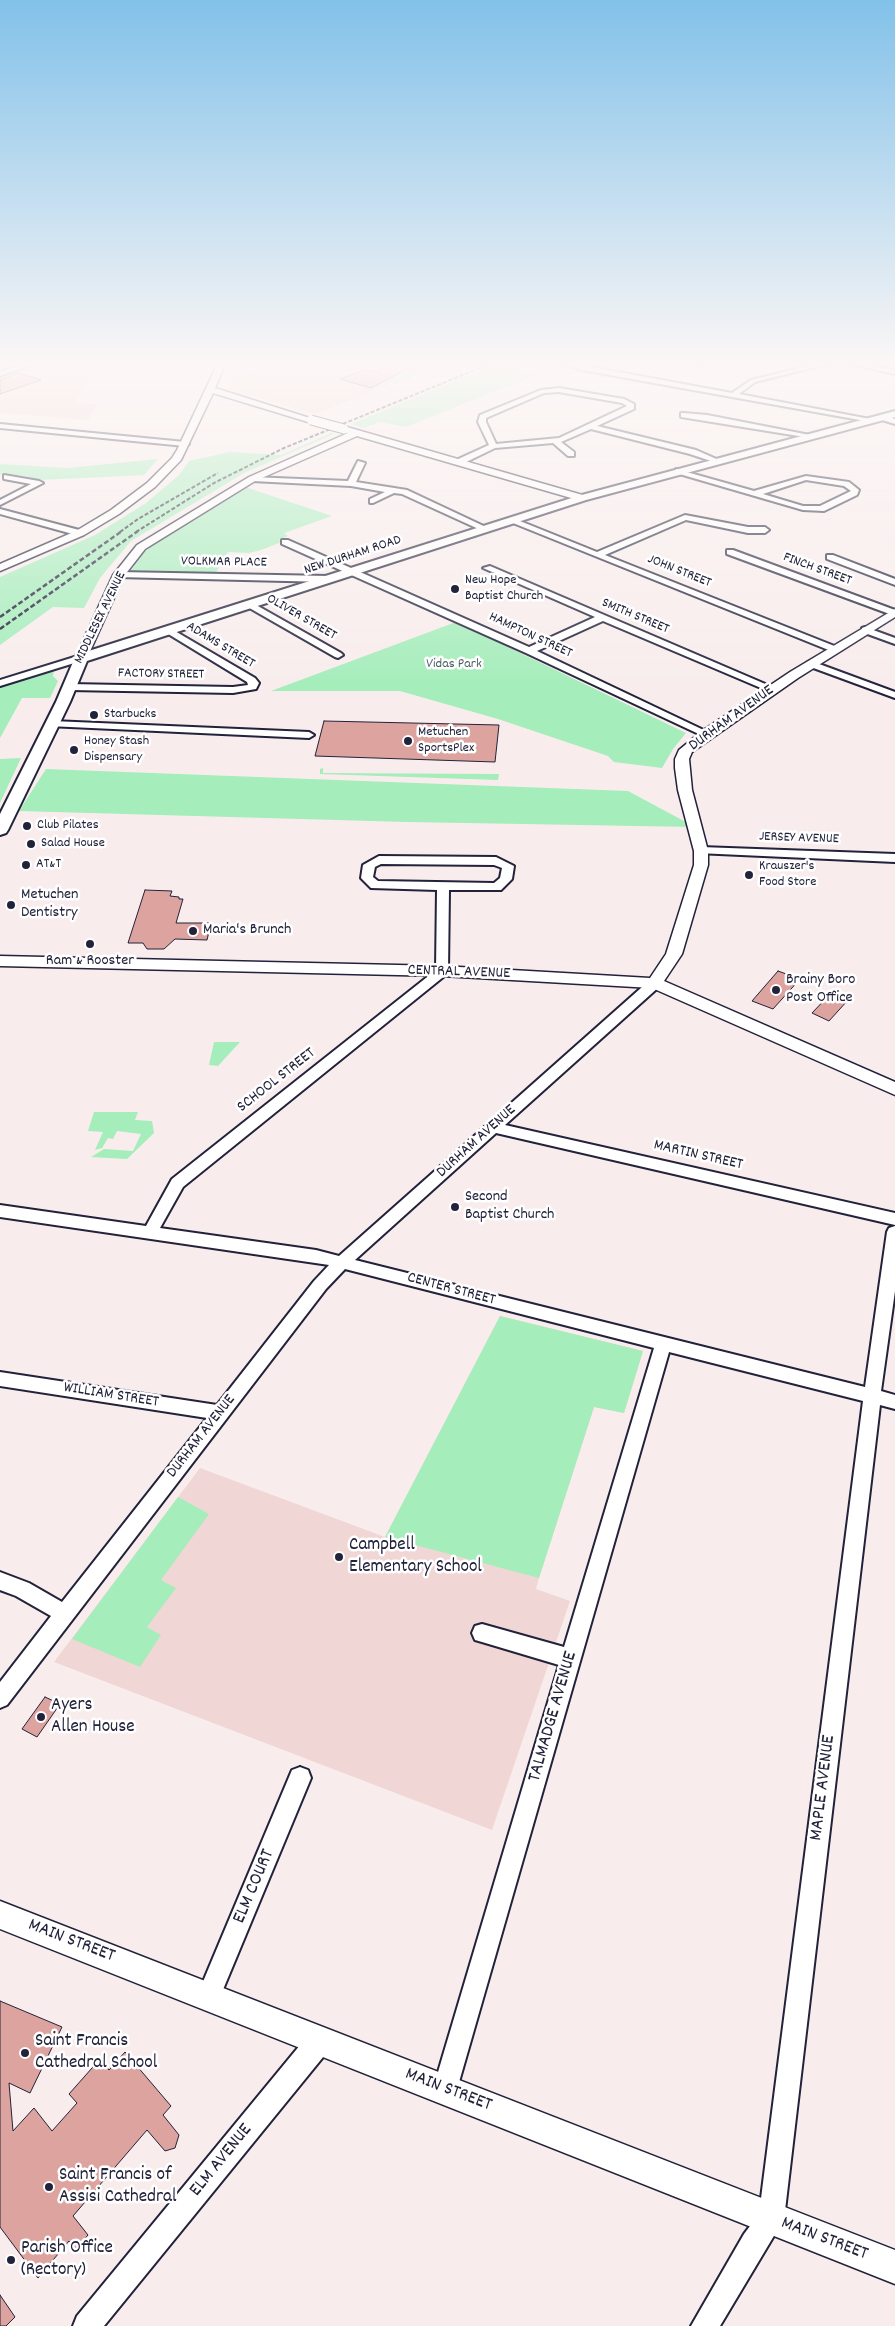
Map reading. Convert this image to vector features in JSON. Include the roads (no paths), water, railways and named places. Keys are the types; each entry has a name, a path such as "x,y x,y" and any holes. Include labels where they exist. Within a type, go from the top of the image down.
{"main road":[{"name":"NEW DURHAM ROAD","path":"81,658 582,498 678,472"},
{"name":"MIDDLESEX AVENUE","path":"0,830 52,724 81,658"}],"street":[{"path":"0,568 80,533 115,512 151,486 165,472"},
{"name":"MIDDLESEX AVENUE","path":"81,658 119,575 141,547 252,479 269,472"},
{"path":"351,484 357,472"},
{"path":"492,472 582,498"},
{"path":"682,472 754,494 803,508 821,509 852,496 855,490 846,484 806,478 754,494"},
{"path":"0,502 39,483 7,476"},
{"path":"252,479 351,484 394,490 417,496 486,529"},
{"path":"373,501 394,490"},
{"path":"0,511 80,533"},
{"path":"599,554 685,517 748,530 765,530"},
{"name":"JOHN STREET","path":"512,520 834,649"},
{"name":"HAMPTON STREET","path":"285,542 354,571 707,734"},
{"name":"FINCH STREET","path":"730,552 895,612"},
{"path":"830,557 895,582"},
{"name":"SMITH STREET","path":"487,568 772,689"},
{"name":"VOLKMAR PLACE","path":"119,575 329,579"},
{"name":"OLIVER STREET","path":"250,604 338,655"},
{"name":"DURHAM AVENUE","path":"0,1698 320,1285 342,1262 655,984 674,954 701,865 701,851 685,790 682,758 686,750 772,689 895,612"},
{"path":"529,651 601,618"},
{"name":"ADAMS STREET","path":"168,630 251,680 254,683 252,687"},
{"path":"865,630 895,641"},
{"path":"0,683 81,658"},
{"path":"811,664 895,695"},
{"name":"FACTORY STREET","path":"69,686 233,690 252,687"},
{"path":"52,724 309,735"},
{"name":"JERSEY AVENUE","path":"701,851 895,858"},
{"path":"379,860 496,861 508,866 506,879 497,886 443,886 376,885 368,878 369,865 379,860"},
{"path":"442,971 443,886"},
{"name":"CENTRAL AVENUE","path":"0,961 442,971 655,984 895,1089"},
{"name":"SCHOOL STREET","path":"150,1232 177,1183 442,971"},
{"name":"MARTIN STREET","path":"494,1127 895,1220"},
{"name":"CENTER STREET","path":"0,1211 316,1256 662,1345 895,1402"},
{"name":"MAPLE AVENUE","path":"772,2219 872,1397 895,1232"},
{"name":"TALMADGE AVENUE","path":"445,2090 662,1345"},
{"name":"WILLIAM STREET","path":"0,1379 221,1413"},
{"path":"0,1581 22,1589 65,1614"},
{"path":"482,1633 571,1659"},
{"name":"ELM COURT","path":"209,1996 300,1778"},
{"name":"MAIN STREET","path":"0,1915 895,2268"},
{"name":"ELM AVENUE","path":"87,2326 319,2042"},
{"path":"705,2326 753,2243 772,2219"}],"railway":[{"path":"136,532 214,483 237,472"},
{"path":"120,532 138,519 218,473"},
{"path":"0,617 122,531"},
{"path":"0,629 138,531"}],"place":[{"name":"New Hope Baptist Church","path":"455,589"},
{"name":"Starbucks","path":"94,715"},
{"name":"Metuchen SportsPlex","path":"408,741"},
{"name":"Honey Stash Dispensary","path":"74,750"},
{"name":"Club Pilates","path":"27,826"},
{"name":"Salad House","path":"31,844"},
{"name":"AT&T","path":"26,865"},
{"name":"Krauszer's Food Store","path":"749,875"},
{"name":"Metuchen Dentistry","path":"11,905"},
{"name":"Maria's Brunch","path":"193,931"},
{"name":"Ram & Rooster","path":"90,944"},
{"name":"Brainy Boro Post Office","path":"776,990"},
{"name":"Second Baptist Church","path":"455,1207"},
{"name":"Campbell Elementary School","path":"339,1557"},
{"name":"Ayers Allen House","path":"41,1717"},
{"name":"Saint Francis Cathedral School","path":"25,2053"},
{"name":"Saint Francis of Assisi Cathedral","path":"49,2187"},
{"name":"Parish Office (Rectory)","path":"11,2260"}],"park label":[{"name":"Vidas Park","path":"454,665"}]}
